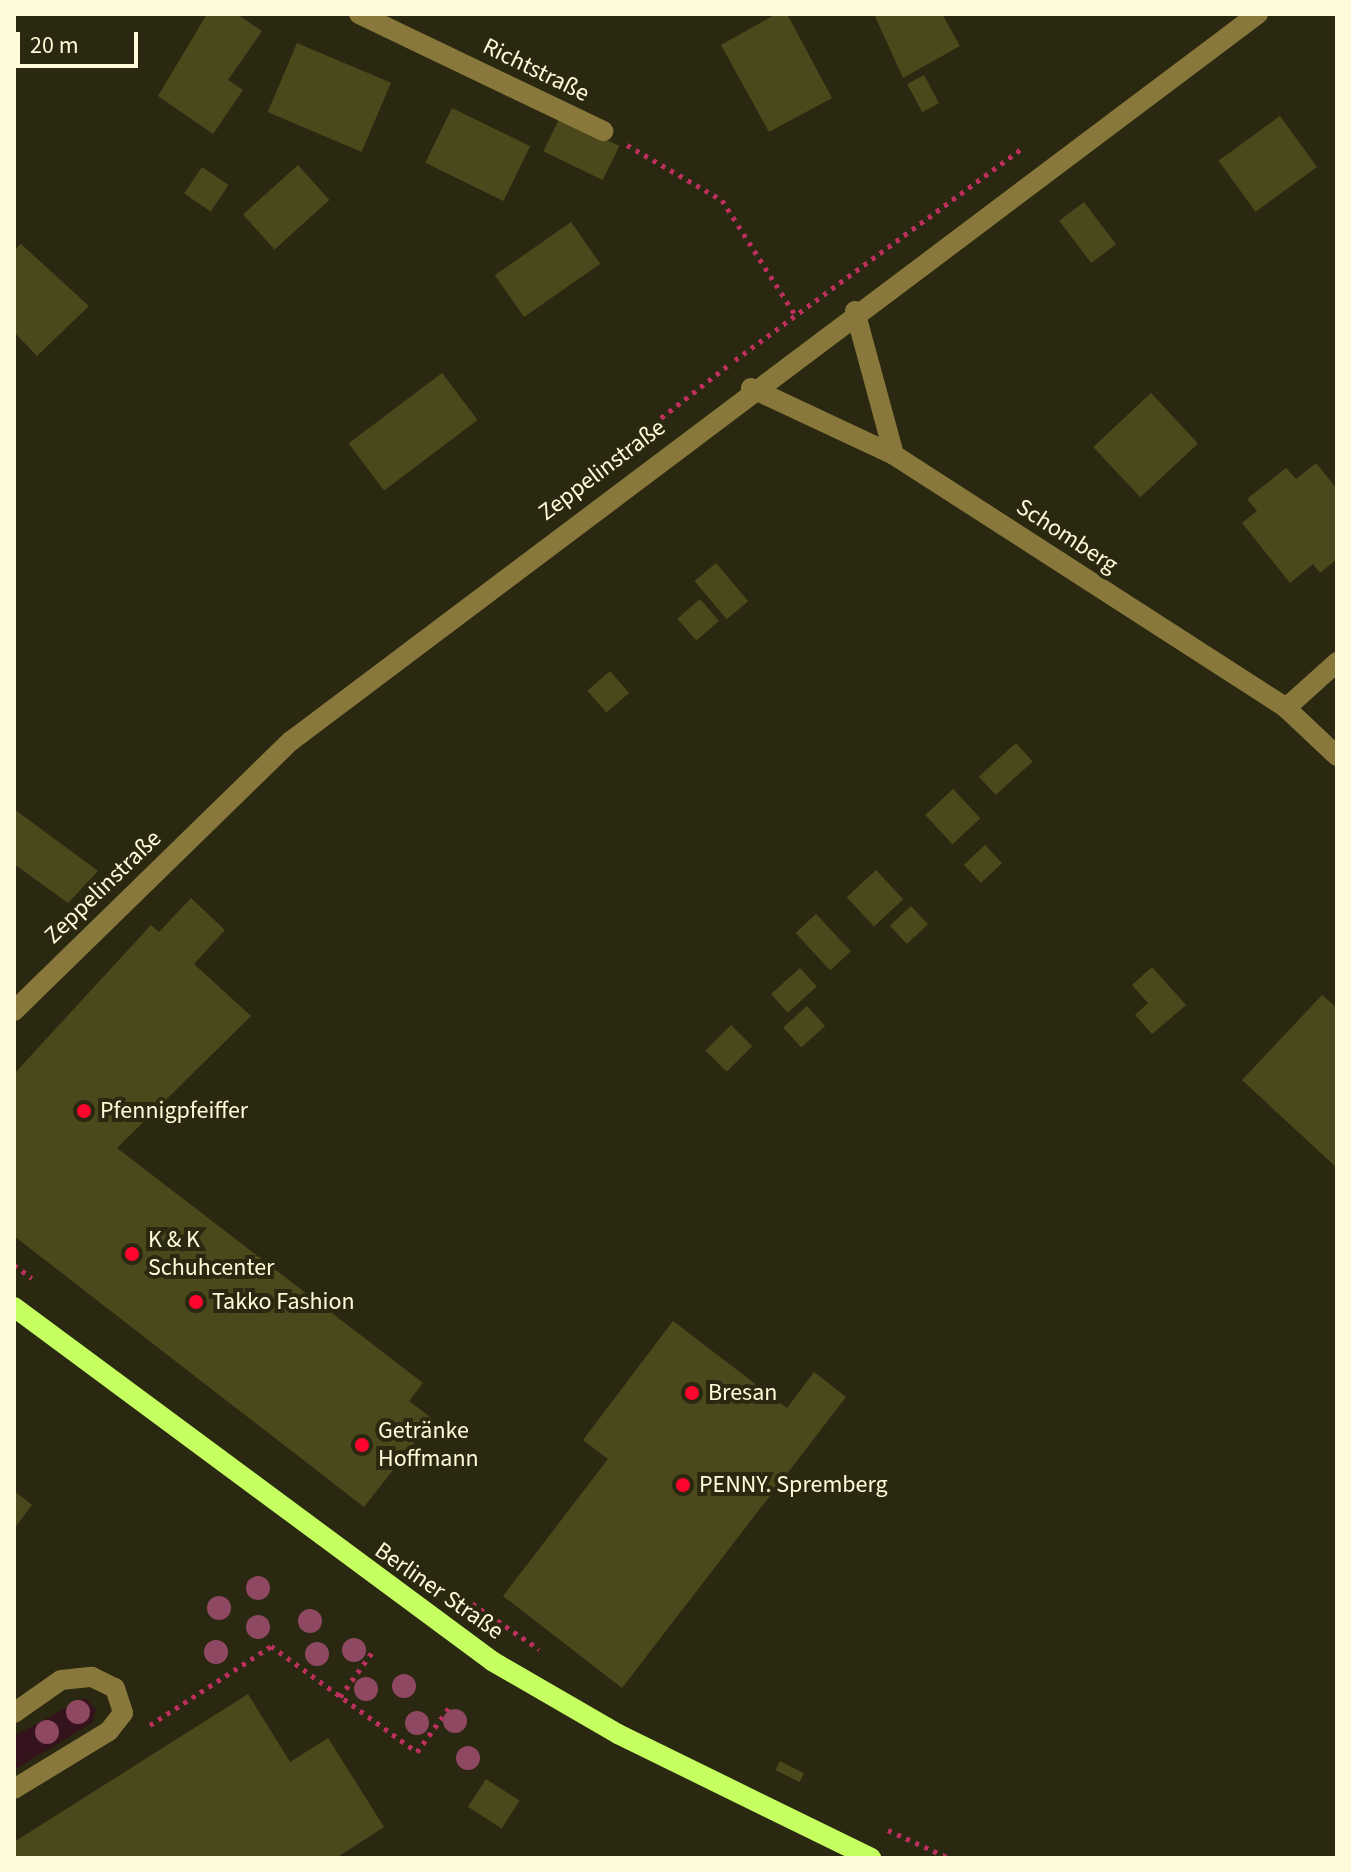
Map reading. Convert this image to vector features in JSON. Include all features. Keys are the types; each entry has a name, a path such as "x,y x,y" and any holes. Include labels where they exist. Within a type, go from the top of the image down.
{"main road":[{"name":"Berliner Straße","path":"14,1307 492,1661 618,1734 871,1858"}],"street":[{"name":"Richtstraße","path":"359,14 603,131"},
{"name":"Zeppelinstraße","path":"14,1011 291,741 751,388 1258,14"},
{"path":"855,311 894,455"},
{"name":"Schomberg","path":"751,388 894,455 1286,708 1337,756"},
{"path":"1286,708 1337,662"},
{"path":"14,1713 61,1680 92,1677 115,1688 123,1713 118,1724 14,1789"}],"path":[{"path":"603,131 722,200 794,313"},
{"path":"14,1265 39,1284"},
{"path":"451,1589 551,1657"},
{"path":"118,1724 149,1726 271,1646 417,1752 451,1705"},
{"path":"340,1697 373,1651"}],"shaded area":[{"path":"85,1698 96,1709 92,1723 14,1770 14,1736"}],"building":[{"path":"207,14 237,14 262,31 228,80 243,90 213,134 158,96"},
{"path":"776,14 787,14 832,98 769,132 721,45"},
{"path":"874,14 942,14 960,46 903,78"},
{"path":"297,43 391,83 362,152 268,112"},
{"path":"924,75 939,103 922,112 907,84"},
{"path":"452,108 530,146 503,201 425,163"},
{"path":"1280,116 1317,167 1256,212 1219,161"},
{"path":"560,117 619,146 603,180 543,151"},
{"path":"298,165 329,200 274,249 243,215"},
{"path":"202,167 229,185 211,211 184,194"},
{"path":"1084,202 1116,244 1091,263 1059,221"},
{"path":"571,222 600,264 524,317 495,275"},
{"path":"21,244 89,306 37,356 14,332 14,250"},
{"path":"442,373 478,420 384,491 349,443"},
{"path":"1151,393 1198,443 1140,497 1093,447"},
{"path":"1316,463 1337,489 1337,559 1320,573 1313,564 1290,583 1242,523 1257,511 1247,499 1286,468 1296,479"},
{"path":"716,563 748,601 727,619 695,581"},
{"path":"700,599 719,621 696,641 677,619"},
{"path":"610,671 629,693 606,713 587,691"},
{"path":"1016,743 1033,762 996,795 979,776"},
{"path":"953,789 980,818 952,844 925,815"},
{"path":"14,809 98,871 68,903 14,864"},
{"path":"985,845 1002,863 981,883 964,865"},
{"path":"876,870 903,899 874,927 847,897"},
{"path":"191,898 225,930 194,964 251,1016 117,1148 423,1383 409,1401 433,1419 364,1507 14,1236 14,1074 151,925 159,932"},
{"path":"911,906 928,924 907,944 890,926"},
{"path":"816,914 851,951 830,970 796,933"},
{"path":"1152,967 1186,1005 1152,1034 1135,1015 1148,1003 1132,985"},
{"path":"800,968 817,987 788,1013 771,994"},
{"path":"1322,995 1337,1008 1337,1168 1242,1080"},
{"path":"807,1006 825,1026 801,1047 783,1027"},
{"path":"731,1025 752,1046 727,1072 706,1050"},
{"name":"PENNY. Spremberg","path":"673,1321 787,1408 814,1372 846,1397 622,1688 503,1596 608,1459 583,1440"},
{"path":"14,1491 32,1505 14,1529"},
{"path":"248,1694 290,1762 328,1738 384,1827 336,1858 14,1858 14,1842"},
{"path":"780,1761 804,1773 800,1782 775,1770"},
{"path":"486,1779 520,1801 502,1828 468,1807"}],"place":[{"name":"Pfennigpfeiffer","path":"84,1111"},
{"name":"K & K Schuhcenter","path":"132,1254"},
{"name":"Takko Fashion","path":"196,1302"},
{"name":"Bresan","path":"692,1393"},
{"name":"Getränke Hoffmann","path":"362,1445"},
{"name":"PENNY. Spremberg","path":"683,1485"}]}
